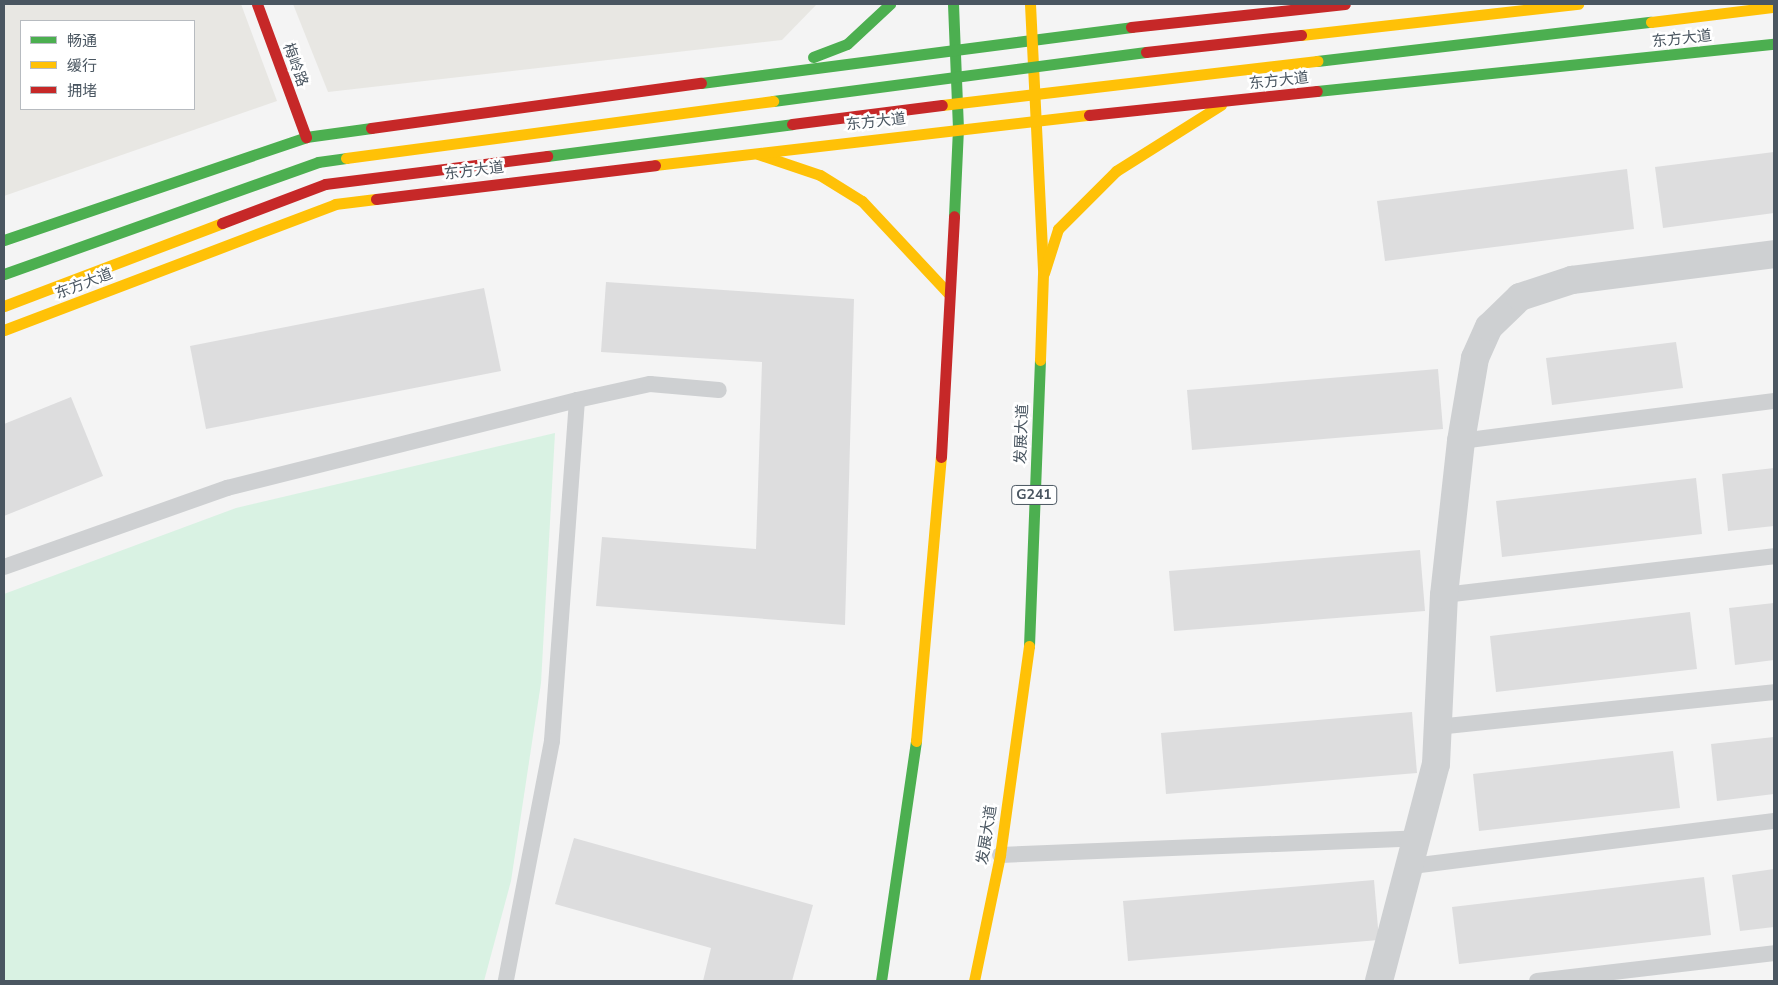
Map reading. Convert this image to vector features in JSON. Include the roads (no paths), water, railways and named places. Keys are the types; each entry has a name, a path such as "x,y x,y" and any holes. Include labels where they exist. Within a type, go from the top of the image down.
{"main road":[{"name":"梅岭路","path":"257,4 306,137"},
{"path":"765,74 847,44 890,4"},
{"path":"881,981 916,754 938,518 948,293 958,128 952,4"},
{"name":"发展大道","path":"974,981 1000,855 1028,668 1043,274 1030,4"},
{"path":"4,240 306,137 1031,38 1345,4"},
{"path":"4,274 318,162 1124,54 1578,4"},
{"path":"1180,8 1207,19"},
{"path":"4,306 325,184 910,109 1774,8"},
{"name":"东方大道","path":"4,330 335,204 750,151 1774,44"},
{"path":"1043,274 1058,229 1116,171 1226,102"},
{"path":"750,151 820,175 862,201 948,293"}],"street":[{"path":"1379,981 1412,866 1436,764 1444,596 1461,441 1476,358 1489,327 1520,297 1572,280 1774,254"}],"lane":[{"path":"4,566 226,488 577,400 650,384 719,390"},
{"path":"506,981 552,740 577,400"},
{"path":"1461,441 1774,401"},
{"path":"1444,596 1774,556"},
{"path":"1437,727 1774,692"},
{"path":"1412,866 1774,821"},
{"path":"1000,855 1419,838"},
{"path":"1537,981 1774,953"}]}
